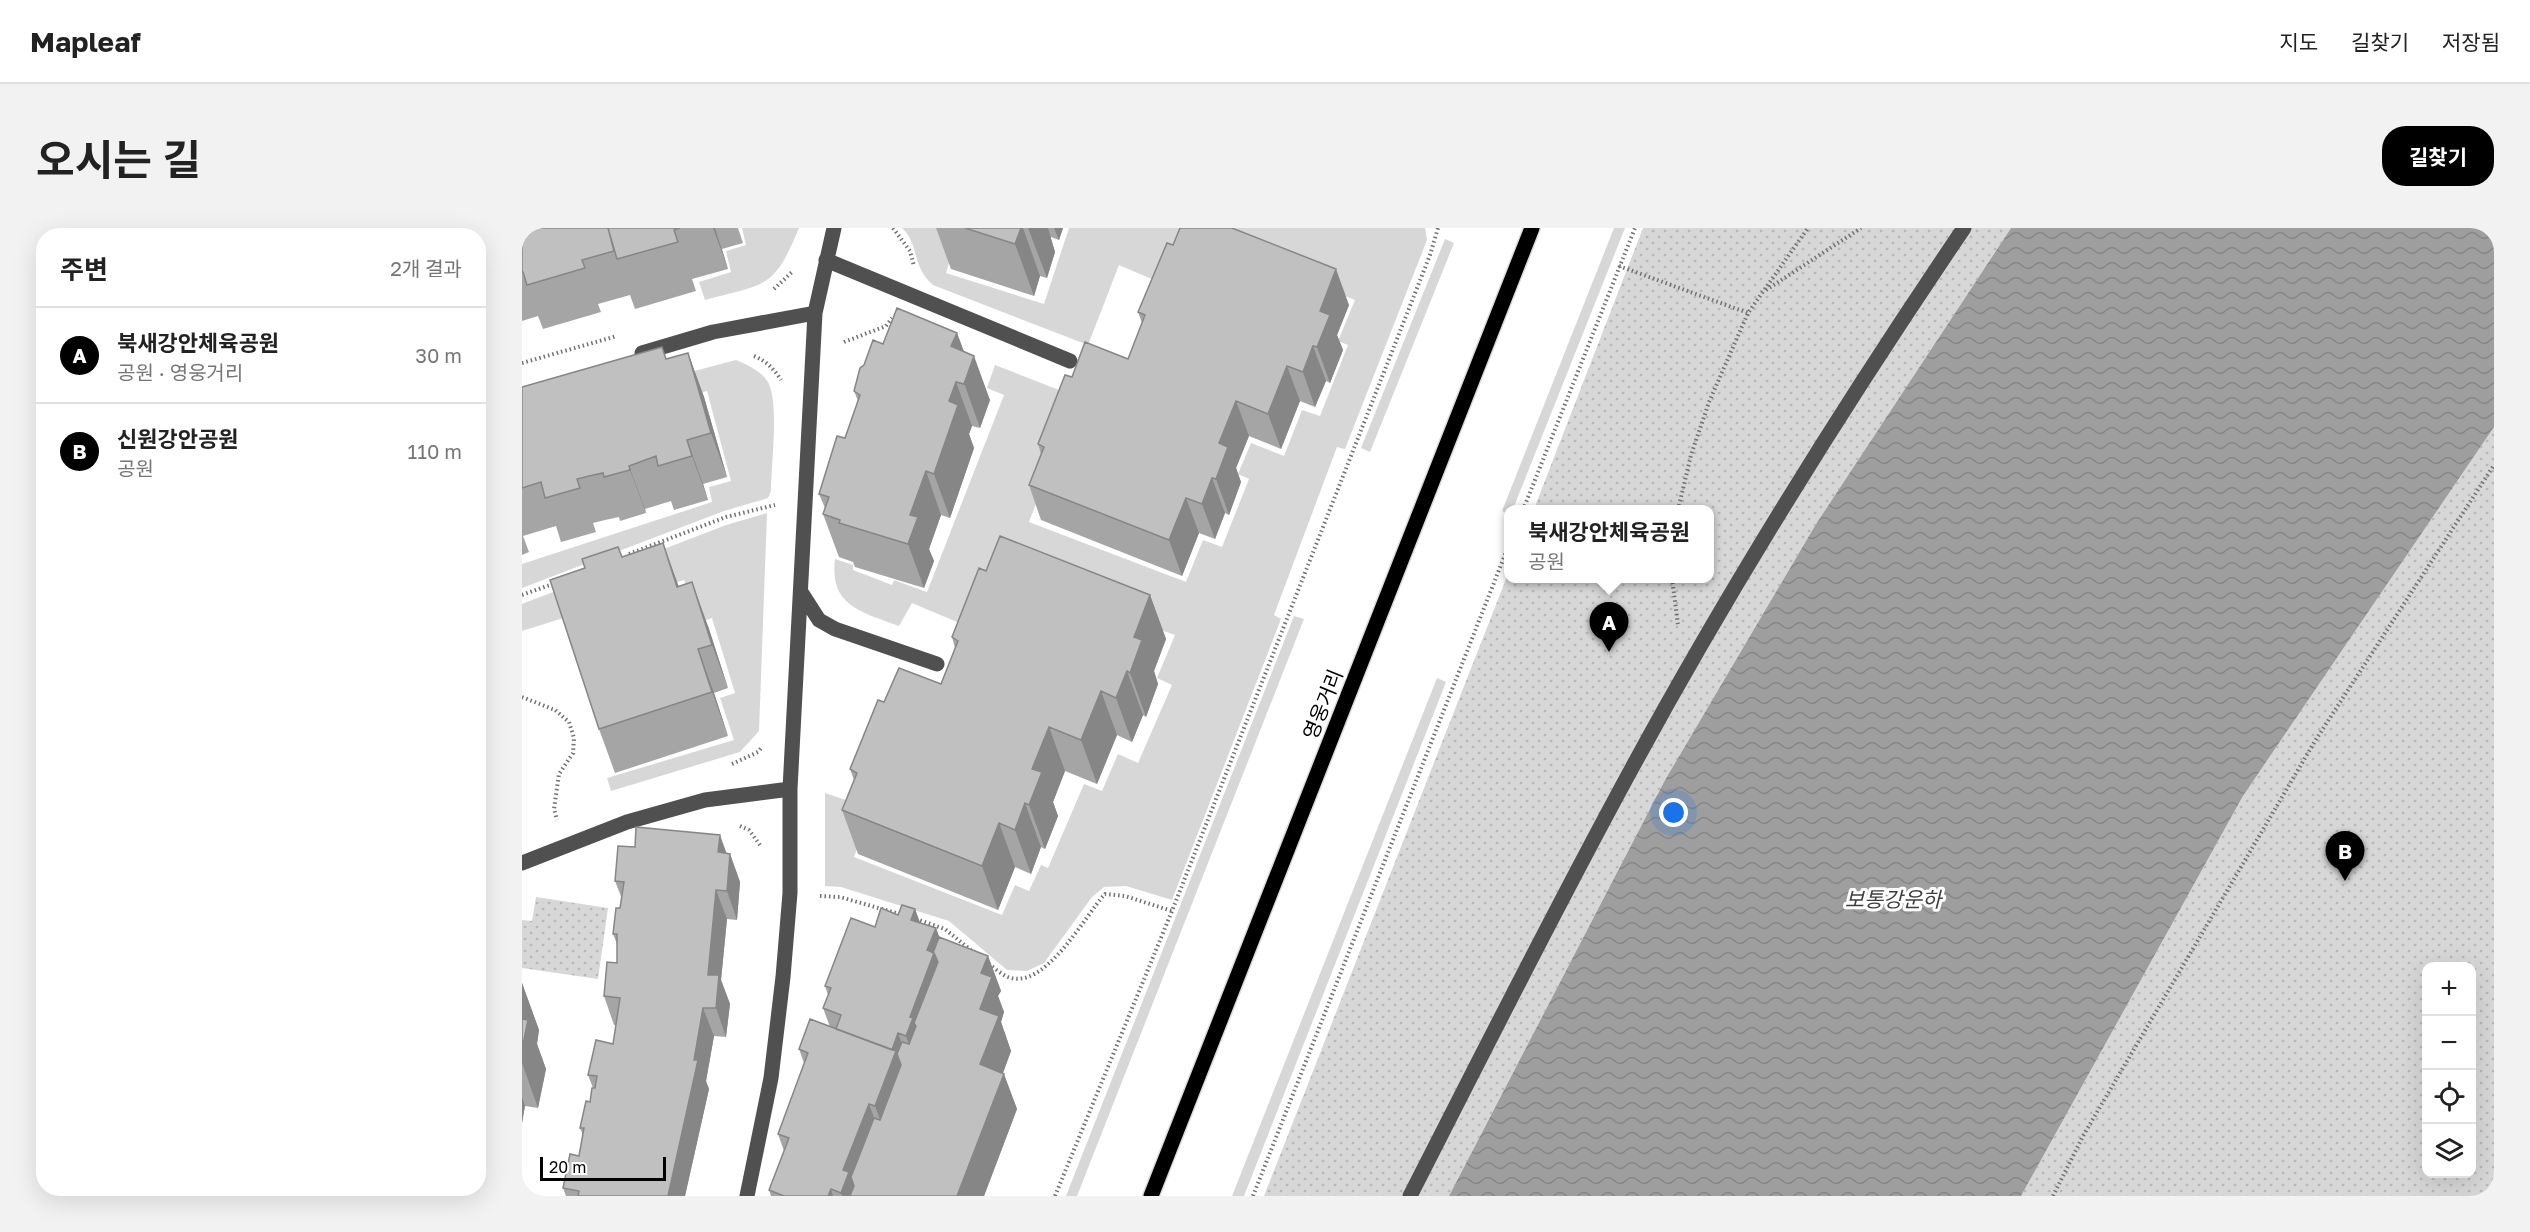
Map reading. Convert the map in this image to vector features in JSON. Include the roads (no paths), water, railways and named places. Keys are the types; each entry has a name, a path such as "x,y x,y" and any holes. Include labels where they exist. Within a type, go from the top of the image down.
{"main road":[{"name":"영웅거리","path":"1151,1196 1532,228"}],"street":[{"path":"747,1196 771,1078 783,977 790,893 790,789 815,313 834,228"},
{"path":"1410,1196 1550,922 1687,669 1791,496 1964,228"},
{"path":"826,260 1070,362"},
{"path":"623,359 713,332 815,313"},
{"path":"801,592 819,620 835,629 937,664"},
{"path":"522,863 627,822 705,800 790,789"}],"water":[{"name":"보통강운하","path":"2011,228 2494,228 2494,427 2243,796 2021,1196 1449,1196 1665,780 1816,524"}],"place":[{"name":"북새강안체육공원","path":"1609,652"},
{"name":"신원강안공원","path":"2345,881"}]}
